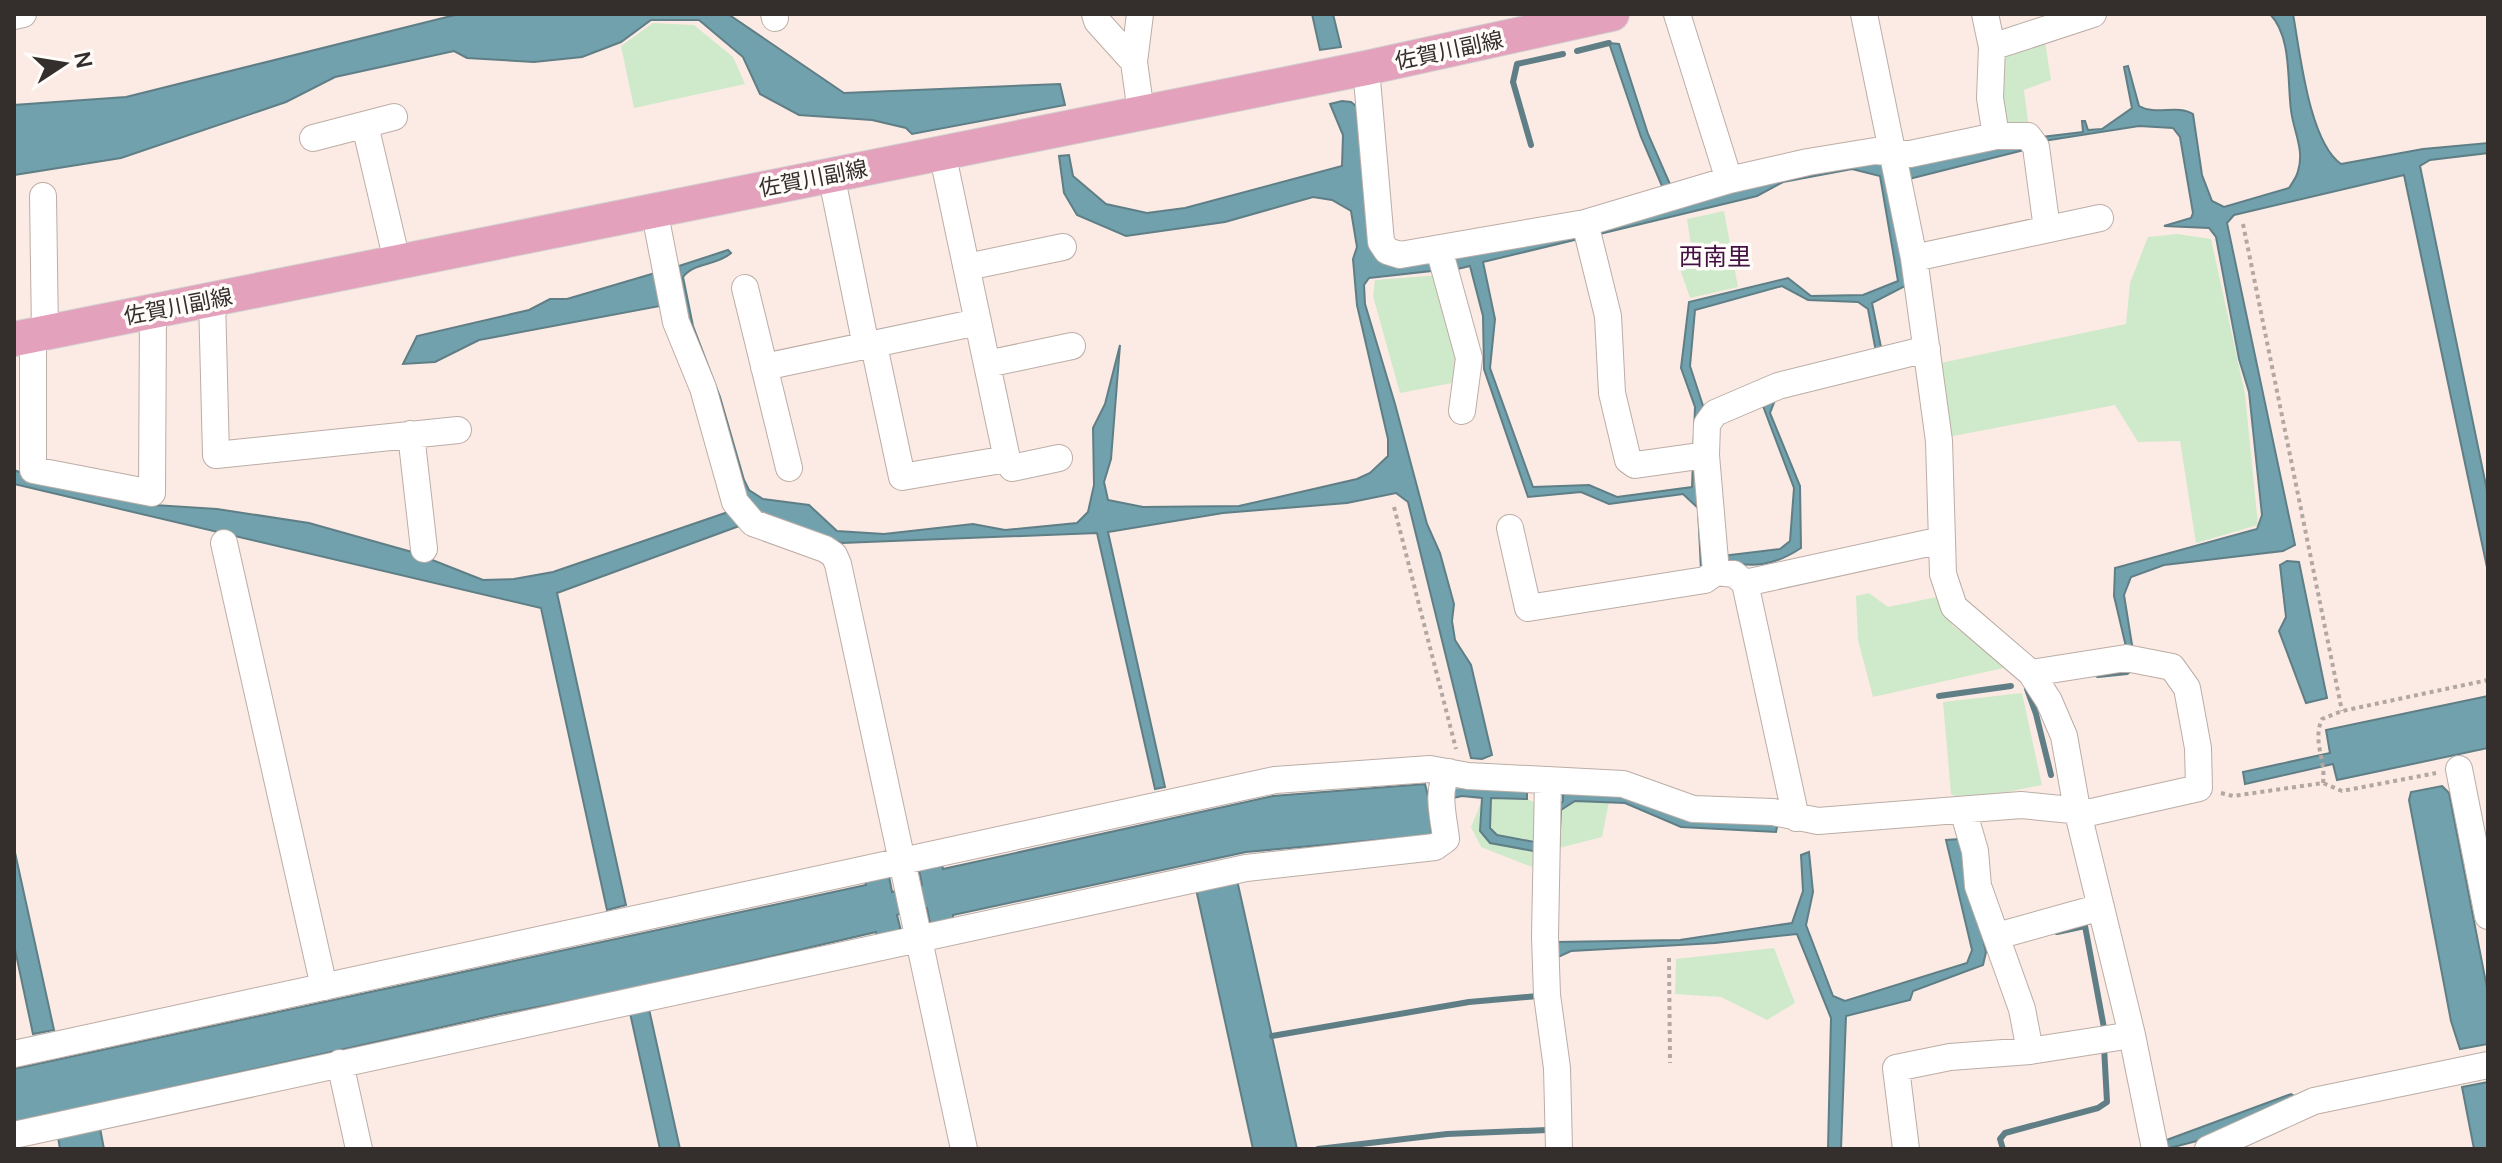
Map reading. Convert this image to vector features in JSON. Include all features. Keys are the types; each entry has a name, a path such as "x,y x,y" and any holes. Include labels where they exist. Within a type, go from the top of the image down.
{"main road":[{"name":"佐賀川副線","path":"31,335 1366,68 1608,14"}],"street":[{"path":"1095,14 1097,21 1134,62"},
{"path":"1140,14 1134,62 1141,113"},
{"path":"1677,14 1729,180"},
{"path":"1864,14 1914,258 1927,349 1939,441 1943,574 1954,607 2031,673 2049,701 2064,736 2077,809 2132,1035 2155,1149"},
{"path":"1985,14 1992,47 1990,98 1996,136"},
{"path":"1992,47 2093,14"},
{"path":"1366,68 1381,242 1387,251 1400,255 1588,232 1729,180 1875,151 1910,154 1996,136 2032,142 2047,229"},
{"path":"313,138 394,117"},
{"path":"365,125 397,261"},
{"path":"942,152 1007,459 1012,468 1059,458"},
{"path":"831,174 864,336 876,355 902,477 1007,459"},
{"path":"43,196 31,335 33,470 152,493 153,311"},
{"path":"654,209 676,322 703,388 735,502 753,523 825,549 834,555 838,564 964,1149"},
{"path":"1914,258 2100,218"},
{"path":"1588,232 1608,316 1612,393 1628,460 1635,465 1699,456"},
{"path":"967,267 1063,247"},
{"path":"1439,249 1469,358 1462,411"},
{"path":"745,288 789,468"},
{"path":"212,299 216,455 458,430"},
{"path":"764,367 978,322"},
{"path":"987,364 1072,346"},
{"path":"1716,572 1699,456 1707,424 1715,413 1793,382 1927,349"},
{"path":"411,434 424,549"},
{"path":"1510,528 1528,608 1705,580 1716,572 1734,574 1745,583 1796,818"},
{"path":"1745,583 1942,540"},
{"path":"224,543 324,987"},
{"path":"1445,790 1468,776 1623,784 1693,809 1773,812 1818,821 2021,805 2092,812 2199,788 2198,748 2187,688 2172,667 2126,658 2031,673"},
{"path":"14,1054 324,987 903,872 1275,780 1430,769 1445,790 1446,839 1435,847 1246,868 915,926 340,1063 14,1135"},
{"path":"2459,769 2488,916"},
{"path":"1548,780 1545,952 1547,995 1557,1068 1559,1149"},
{"path":"1963,810 1975,851 1978,886 2022,1009 2030,1051"},
{"path":"1997,936 2101,907"},
{"path":"1906,1149 1896,1068 1950,1057 2030,1051 2132,1035"},
{"path":"340,1063 359,1149"},
{"path":"2208,1149 2314,1101 2488,1065"}],"path":[{"path":"2243,224 2342,711"},
{"path":"1394,507 1457,754 1445,790"},
{"path":"2323,783 2324,771 2316,732 2322,719 2342,711 2488,680"},
{"path":"2199,788 2233,796 2323,783 2342,791 2459,769"},
{"path":"1669,958 1670,1063"}],"green space":[{"path":"653,23 694,25 733,57 745,84 634,108 621,46"},
{"path":"2044,35 2051,80 2024,90 2029,129 2003,132 1999,51"},
{"path":"1724,211 1738,287 1690,298 1679,266 1693,259 1687,219"},
{"path":"2177,234 2211,239 2245,394 2258,525 2196,543 2180,441 2138,442 2115,405 1948,437 1936,364 2126,324 2130,283 2148,237"},
{"path":"1440,275 1463,363 1452,383 1400,393 1373,296 1375,280"},
{"path":"1869,593 1888,607 1937,597 1953,626 2008,667 1873,697 1858,640 1856,596"},
{"path":"2022,693 2042,785 1963,801 1951,794 1943,702"},
{"path":"1483,798 1527,799 1554,811 1575,801 1609,802 1602,837 1559,848 1537,869 1481,847 1471,827"},
{"path":"1774,948 1795,1003 1767,1020 1721,997 1675,994 1676,959"}],"water":[{"path":"459,14 728,14 844,93 1060,84 1065,105 912,134 906,128 872,120 799,115 760,94 743,57 699,20 651,20 621,42 582,57 534,62 467,58 454,51 335,77 286,102 121,158 14,175 14,105 126,97"},
{"path":"1312,14 1333,14 1341,47 1320,50"},
{"path":"2270,14 2293,14 2314,117 2330,153 2341,164 2423,149 2488,143 2488,153 2430,160 2420,166 2488,495 2488,572 2404,175 2234,215 2227,223 2295,545 2283,551 2164,565 2131,577 2124,595 2133,651 2127,651 2114,596 2115,568 2257,529 2262,515 2249,392 2239,359 2216,237 2209,228 2164,226 2191,218 2193,213 2180,137 2173,128 2139,126 2037,142 2024,150 1909,179 1907,162 2033,138 2083,132 2082,121 2085,121 2088,130 2102,129 2132,108 2124,67 2128,66 2139,106 2193,114 2202,175 2212,201 2224,207 2289,188 2300,163 2299,148 2291,110 2285,47 2277,23"},
{"path":"1609,43 1619,44 1648,134 1673,191 1665,193 1641,137"},
{"path":"1351,102 1362,111 1374,245 1439,258 1440,270 1369,278 1364,285 1365,304 1427,524 1440,553 1454,604 1452,621 1455,640 1471,665 1492,755 1482,759 1471,758 1408,502 1396,493 1347,503 1223,513 1108,532 1165,787 1155,789 1097,533 842,543 758,514 750,508 661,300 660,306 479,340 435,362 403,364 417,336 529,310 550,299 567,299 655,273 680,274 679,266 728,250 731,253 725,257 693,269 683,277 693,326 720,397 744,480 749,490 763,499 809,505 837,531 884,534 973,524 1005,530 1077,523 1088,512 1094,485 1093,428 1105,404 1120,345 1111,459 1104,482 1108,500 1143,507 1239,506 1357,479 1370,473 1388,456 1388,439 1357,305 1353,259 1357,247 1351,211 1332,200 1313,197 1225,222 1126,236 1077,215 1064,193 1059,156 1069,155 1073,176 1106,204 1147,213 1185,208 1342,166 1343,135 1330,104"},
{"path":"1854,162 1883,163 1909,284 1872,303 1882,352 1876,352 1868,309 1858,302 1808,300 1782,286 1695,310 1690,366 1705,412 1708,569 1701,570 1698,508 1683,494 1609,504 1581,492 1528,497 1484,369 1483,316 1470,266 1453,270 1448,257","holes":["1852,169 1880,176 1898,281 1863,295 1811,296 1788,278 1689,302 1681,368 1695,407 1692,487 1617,497 1589,485 1533,487 1490,368 1495,319 1483,262 1757,196 1783,182"]},
{"path":"1771,397 1775,400 1770,413 1800,486 1801,548 1763,564 1722,562 1721,556 1780,549 1790,541 1794,488 1763,406"},
{"path":"14,470 51,484 154,505 217,509 309,523 412,552 483,580 514,579 553,572 731,511 742,525 557,593 626,905 607,910 541,608 14,484"},
{"path":"2287,561 2299,562 2327,698 2306,703 2279,631 2286,617 2280,565"},
{"path":"2488,696 2488,748 2337,780 2333,764 2245,784 2243,772 2330,753 2326,730"},
{"path":"1425,784 1428,796 1433,795 1434,806 1429,809 1432,835 1246,852 953,915 953,920 930,924 927,908 920,909 916,887 922,885 919,870 942,865 943,869 1273,796"},
{"path":"2442,786 2449,793 2488,993 2488,1044 2460,1049 2451,1021 2409,800 2411,792"},
{"path":"1452,788 1527,788 1527,799 1491,798 1490,828 1497,835 1540,843 1539,852 1490,843 1480,831 1482,798 1453,798"},
{"path":"1563,791 1627,794 1778,822 1776,832 1681,827 1625,803 1575,801 1561,810 1559,848 1554,811 1563,801"},
{"path":"1960,839 1986,952 1983,965 1913,991 1910,1000 1846,1016 1841,1149 1828,1149 1831,1018 1797,934 1715,943 1571,951 1556,958 1556,942 1680,940 1792,923 1803,891 1801,855 1809,852 1813,892 1806,925 1833,996 1845,1001 1967,963 1972,950 1946,840"},
{"path":"14,848 54,1030 33,1034 14,945"},
{"path":"889,876 892,892 897,891 902,913 897,915 901,931 877,936 876,932 613,993 500,1014 14,1123 14,1069 866,885 865,881"},
{"path":"1237,880 1297,1149 1253,1149 1196,889"},
{"path":"649,1009 680,1149 660,1149 630,1013"},
{"path":"2488,1082 2488,1149 2474,1149 2462,1087"},
{"path":"2291,1094 2294,1096 2292,1100 2212,1137 2166,1149 2164,1141"},
{"path":"100,1128 104,1149 60,1149 58,1137"}],"waterway":[{"path":"1577,51 1609,43"},
{"path":"1531,145 1513,82 1517,64 1563,54"},
{"path":"2098,675 2127,672 2131,667"},
{"path":"1939,696 2011,686"},
{"path":"2027,689 2051,775"},
{"path":"2057,932 2085,926 2104,1028"},
{"path":"1272,1036 1469,1002 1538,996"},
{"path":"2003,1149 2000,1139 2005,1133 2098,1108 2107,1102 2104,1047"},
{"path":"1318,1149 1447,1134 1547,1130"}],"district":[{"name":"西南里","path":"1715,255"}]}
